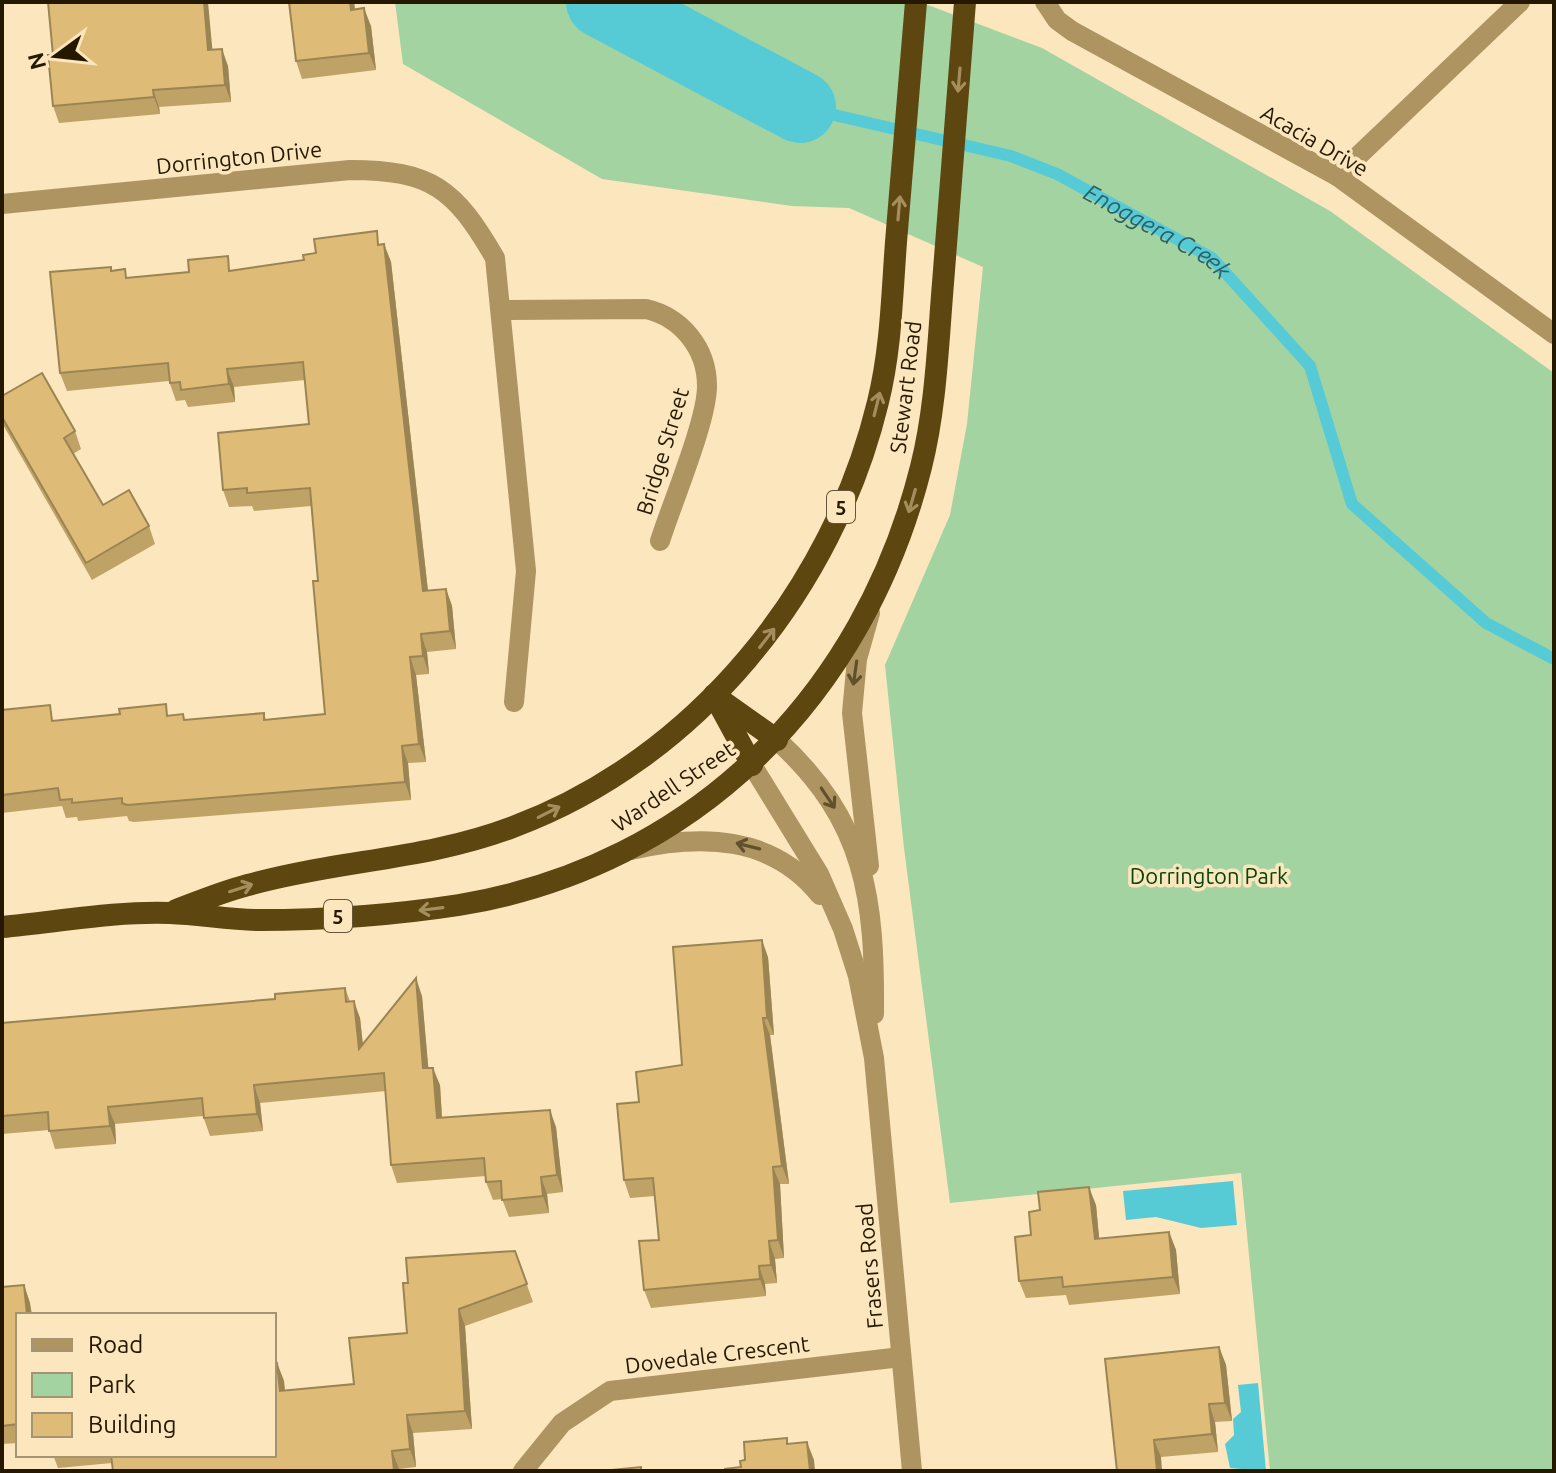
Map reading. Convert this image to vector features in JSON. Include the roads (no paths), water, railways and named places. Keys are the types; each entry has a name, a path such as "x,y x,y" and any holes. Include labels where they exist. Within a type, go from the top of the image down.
{"highway":[{"name":"Stewart Road","path":"714,695 761,645 789,606 851,485 879,400 893,286 916,2"},
{"name":"Stewart Road","path":"777,740 832,670 874,598 904,526 922,464 940,313 965,2"},
{"path":"714,695 777,740"},
{"path":"714,695 752,765"},
{"name":"Wardell Street","path":"167,913 253,883 411,857 477,840 539,817 638,760 714,695"},
{"name":"Wardell Street","path":"2,927 167,913 258,920 432,909 541,886 625,851 688,813 752,765 777,740"}],"street":[{"name":"Acacia Drive","path":"1045,2 1052,15 1072,31 1337,176 1554,334"},
{"path":"1337,176 1520,2"},
{"name":"Dorrington Drive","path":"2,204 350,170 392,170 429,182 469,213 495,258 501,310"},
{"name":"Bridge Street","path":"501,310 646,309 667,315 690,335 705,370 707,396 660,541"},
{"path":"501,310 526,571 514,702"},
{"path":"870,901 868,841 852,701 857,659 874,598"},
{"name":"Frasers Road","path":"777,740 812,776 842,819 860,860 870,901 874,1058 912,1471"},
{"name":"Frasers Road","path":"752,765 819,874 853,959 874,1058"},
{"name":"Frasers Road","path":"625,851 666,843 714,841 745,845 778,857 801,874 821,896 853,959"},
{"name":"Dovedale Crescent","path":"523,1471 562,1423 610,1391 901,1357"}],"water":[{"path":"1233,1181 1237,1225 1201,1228 1156,1217 1126,1220 1123,1191"},
{"path":"1258,1383 1266,1471 1230,1468 1225,1444 1234,1435 1233,1419 1241,1412 1238,1385"}],"waterway":[{"name":"Enoggera Creek","path":"602,2 800,107"},
{"name":"Enoggera Creek","path":"800,107 1011,156 1057,174 1212,258 1310,366 1352,504 1486,623 1554,659"}],"park label":[{"name":"Dorrington Park","path":"1209,875"}]}
